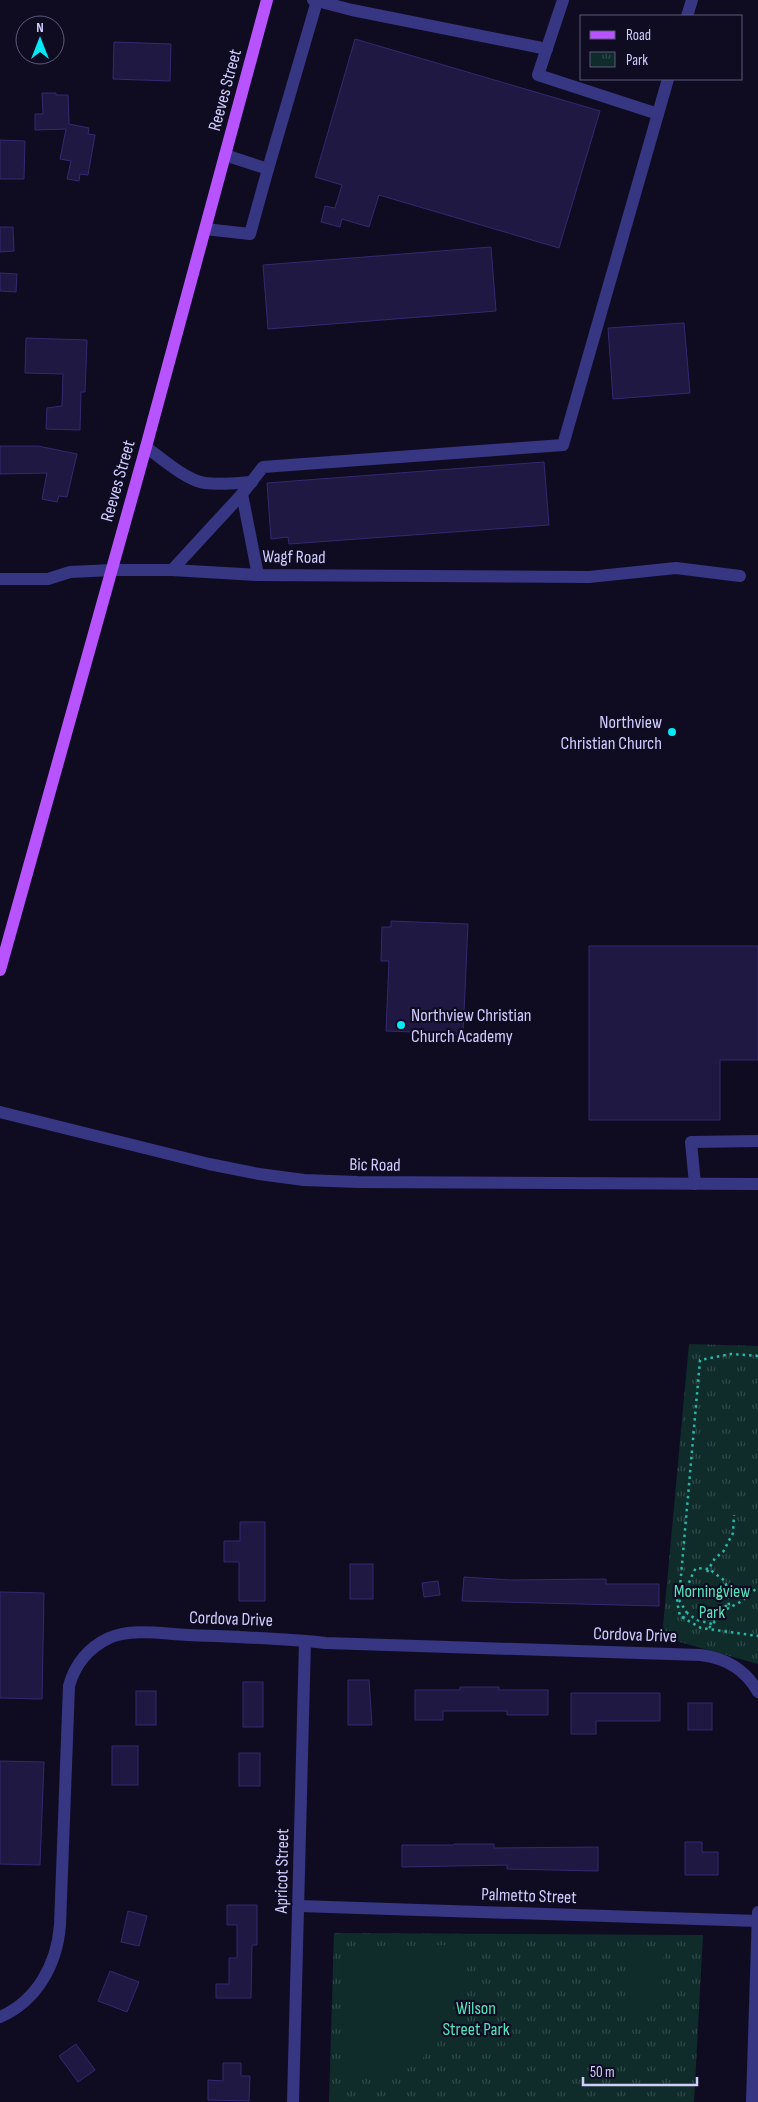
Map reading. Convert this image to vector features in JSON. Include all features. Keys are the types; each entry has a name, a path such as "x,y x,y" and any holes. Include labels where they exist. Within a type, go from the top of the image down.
{"main road":[{"name":"Reeves Street","path":"0,970 146,447 267,0"}],"street":[{"path":"563,0 538,75 658,114"},
{"path":"687,15 692,0"},
{"path":"205,229 250,234 315,1 547,49"},
{"path":"172,570 242,494 263,467 562,445 617,262 668,80"},
{"path":"225,155 268,169"},
{"path":"146,447 187,475 203,483 252,482"},
{"path":"242,494 258,574"},
{"name":"Wagf Road","path":"0,579 48,579 70,572 112,570 172,570 258,574 589,577 676,568 740,576"},
{"name":"Bic Road","path":"0,1112 208,1164 304,1180 758,1184"},
{"path":"695,1184 691,1142 758,1141"},
{"name":"Cordova Drive","path":"0,2017 18,2007 38,1987 52,1964 56,1952 60,1925 67,1696 72,1676 82,1658 100,1643 111,1638 136,1633 701,1655 712,1656 732,1665 749,1678 758,1692"},
{"name":"Apricot Street","path":"293,2102 305,1641"},
{"name":"Palmetto Street","path":"299,1906 758,1921"},
{"path":"752,2102 758,1912"}],"path":[{"path":"758,1356 731,1354 700,1360 678,1598 680,1616 701,1628 758,1636"},
{"path":"708,1571 715,1558 724,1552 733,1533 734,1516"},
{"path":"678,1598 681,1592 690,1584 691,1575 696,1568 708,1571 725,1581 730,1599 729,1608"},
{"path":"708,1628 729,1608 742,1601 758,1587"},
{"path":"678,1598 687,1613 697,1620 712,1624"},
{"path":"712,1624 718,1609 726,1606 729,1608"},
{"path":"683,1618 687,1613"}],"green space":[{"name":"Morningview Park","path":"689,1344 758,1346 758,1664 662,1637"},
{"name":"Wilson Street Park","path":"334,1933 703,1935 694,2102 329,2102"},
{"path":"459,1945 462,1958 462,1972 456,2001 436,2040 420,2061 406,2069 388,2075 341,2079 344,1947"},
{"path":"629,1947 664,1954 658,2016 625,2014"}],"building":[{"path":"355,39 600,111 559,248 379,195 369,227 342,219 340,227 321,222 325,206 335,208 342,185 315,177"},
{"path":"114,42 171,44 170,81 113,79"},
{"path":"42,93 68,95 69,124 89,128 88,134 95,135 88,175 80,174 79,181 67,179 71,161 60,159 66,129 35,130 35,114 43,114"},
{"path":"0,140 25,141 24,179 0,179"},
{"path":"0,227 13,227 14,251 0,252"},
{"path":"491,247 496,311 268,329 263,265"},
{"path":"0,273 17,274 16,292 0,291"},
{"path":"684,323 690,393 613,399 608,328"},
{"path":"26,338 87,340 85,392 81,392 80,430 46,429 47,408 62,406 63,374 25,373"},
{"path":"0,446 38,446 77,454 67,497 59,496 57,502 42,499 47,473 0,474"},
{"path":"544,462 549,525 289,544 288,537 271,539 267,483"},
{"path":"391,921 468,924 463,1035 434,1033 434,1043 414,1042 415,1032 386,1031 389,961 381,961 382,927 391,927"},
{"path":"589,946 758,946 758,1060 720,1060 720,1120 589,1120"},
{"path":"240,1522 265,1522 265,1601 239,1601 239,1562 224,1562 224,1541 240,1541"},
{"path":"350,1564 373,1564 373,1599 350,1599"},
{"path":"464,1577 511,1580 606,1579 606,1584 659,1584 659,1606 462,1601"},
{"path":"438,1581 440,1595 424,1597 422,1583"},
{"path":"0,1592 44,1593 42,1699 0,1698"},
{"path":"348,1680 369,1680 372,1725 348,1725"},
{"path":"243,1682 263,1682 263,1727 243,1727"},
{"path":"460,1687 499,1687 499,1690 548,1690 548,1715 507,1715 507,1711 443,1711 443,1720 415,1720 415,1690 460,1690"},
{"path":"136,1691 156,1691 156,1725 136,1725"},
{"path":"571,1693 660,1693 660,1721 596,1721 596,1734 571,1734"},
{"path":"688,1703 712,1703 712,1730 688,1730"},
{"path":"112,1746 138,1746 138,1785 112,1785"},
{"path":"239,1753 260,1753 260,1786 239,1786"},
{"path":"0,1761 44,1762 40,1865 0,1864"},
{"path":"685,1842 702,1842 702,1852 718,1852 718,1875 685,1875"},
{"path":"494,1844 494,1848 598,1847 598,1871 507,1869 507,1865 402,1867 402,1845"},
{"path":"227,1905 257,1905 257,1945 252,1945 251,1998 216,1998 216,1984 229,1984 229,1958 237,1958 237,1925 227,1925"},
{"path":"128,1911 147,1916 139,1946 121,1942"},
{"path":"110,1971 139,1982 127,2012 98,2001"},
{"path":"76,2044 95,2070 78,2082 59,2056"},
{"path":"223,2063 241,2063 241,2076 250,2076 249,2101 208,2100 208,2080 223,2081"}],"place":[{"name":"Northview Christian Church","path":"672,732"},
{"name":"Northview Christian Church Academy","path":"401,1025"}]}
